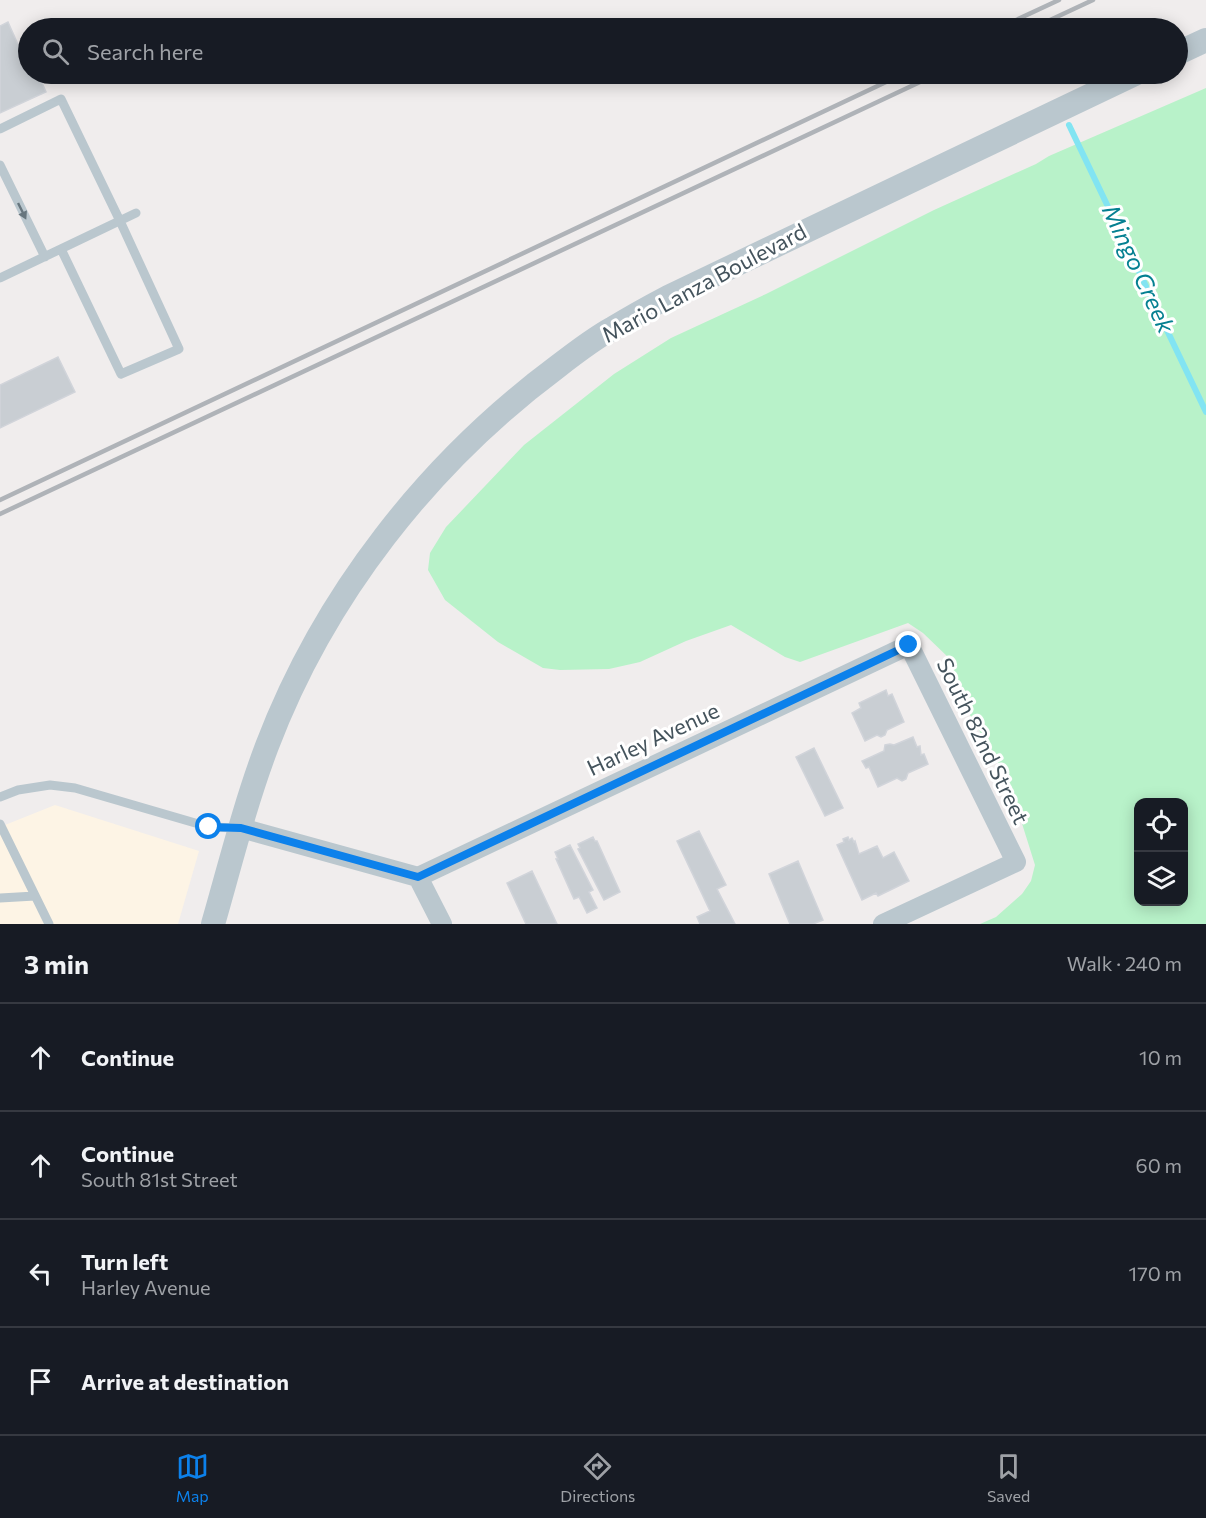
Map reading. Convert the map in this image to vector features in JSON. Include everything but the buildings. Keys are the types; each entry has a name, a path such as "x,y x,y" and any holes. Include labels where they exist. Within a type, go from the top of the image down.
{"street":[{"path":"1188,48 1206,40"},
{"name":"Mario Lanza Boulevard","path":"213,924 266,747 280,714 334,609 398,518 470,441 524,392 612,328 668,297 1114,84"},
{"name":"South 82nd Street","path":"883,924 1016,862 909,645"},
{"name":"Harley Avenue","path":"418,877 909,645"},
{"path":"241,828 418,877 442,924"}],"lane":[{"path":"0,129 61,99 179,350 121,374 61,249"},
{"path":"0,165 45,257"},
{"path":"0,278 136,213"},
{"path":"0,797 18,790 50,785 75,788 209,827 241,828"},
{"path":"0,824 49,924"},
{"path":"0,898 35,896"}],"shaded area":[{"path":"55,805 199,851 178,924 0,924 0,827"}],"green space":[{"path":"1206,88 1206,924 980,924 996,917 1022,894 1031,881 1035,865 1008,779 967,710 950,659 923,633 908,623 800,662 785,657 731,625 686,641 640,662 609,669 560,670 543,668 498,642 445,600 428,570 430,553 446,527 524,445 614,374 671,338 766,294 934,210 1049,156"}],"waterway":[{"name":"Mingo Creek","path":"1069,125 1206,412"}],"railway":[{"path":"1020,18 1059,0"},
{"path":"1054,18 1093,0"},
{"path":"0,500 882,84"},
{"path":"0,514 916,84"}],"route":[{"path":"209,827 241,828 418,877 909,645"}]}
